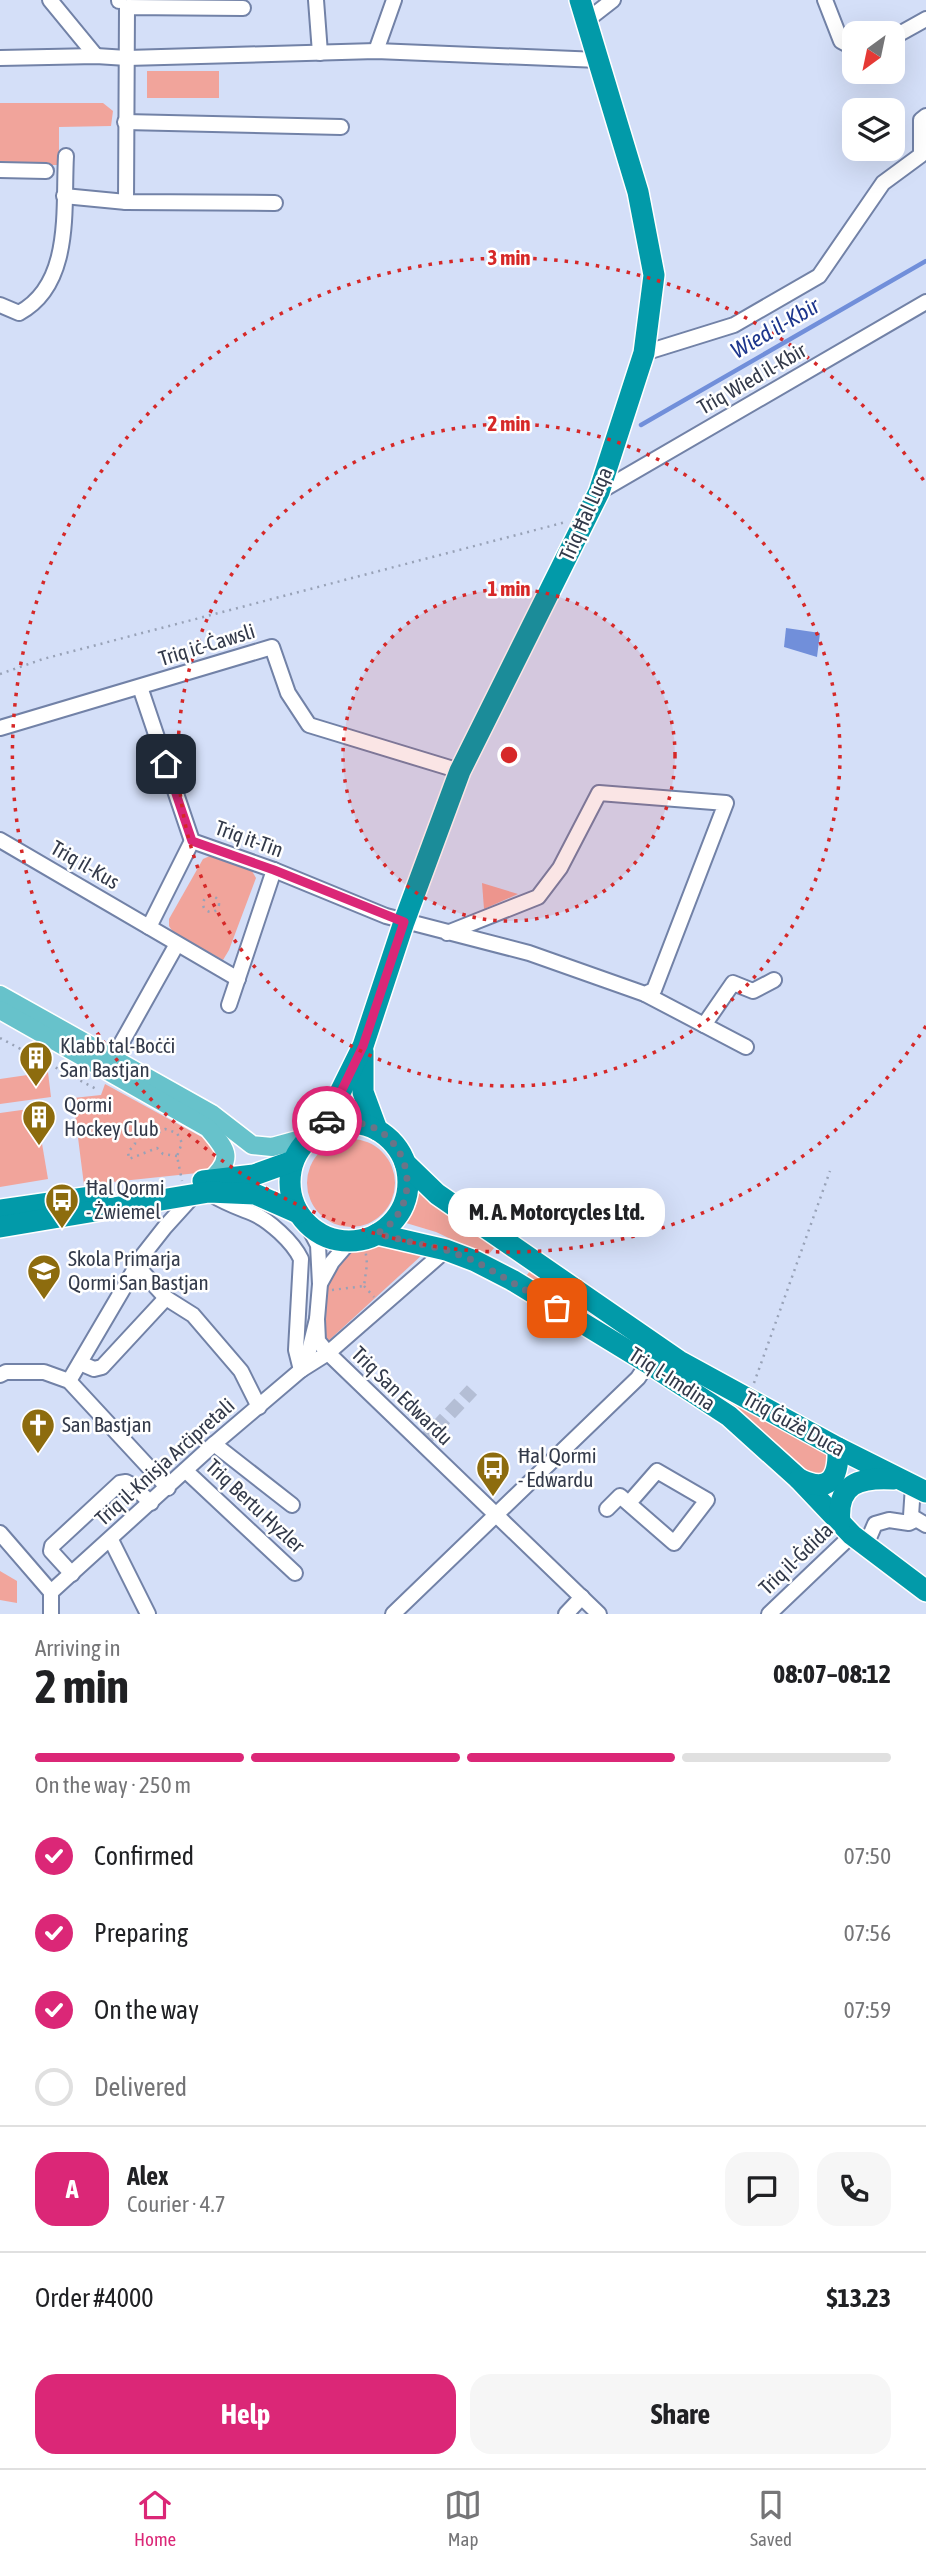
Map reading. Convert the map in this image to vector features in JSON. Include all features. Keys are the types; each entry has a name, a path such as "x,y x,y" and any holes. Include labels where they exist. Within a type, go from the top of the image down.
{"highway":[{"name":"Triq Ħal Luqa","path":"317,1133 363,1046 404,922 460,771 590,516 645,353 654,275 638,192 580,0"},
{"name":"Triq Ħal Luqa","path":"363,1046 363,1093 377,1130"},
{"path":"0,1210 199,1188 256,1194 303,1219 327,1237 364,1238 393,1222 404,1204 408,1184 405,1164 394,1144 377,1130 359,1123 339,1123 317,1133 297,1152 289,1177 290,1194 303,1219"},
{"path":"0,1227 156,1201 254,1175 293,1161"},
{"name":"Triq Ġużè Duca","path":"405,1164 437,1194 679,1361 912,1486"},
{"name":"Triq l-Imdina","path":"364,1238 446,1250 512,1280 648,1363 729,1416 799,1479 853,1534 926,1591"},
{"path":"799,1479 813,1486 822,1486 830,1481 836,1475 839,1465 838,1448"},
{"path":"853,1534 840,1501 849,1487 873,1478 912,1486"}],"main road":[{"path":"0,995 212,1115 252,1145 272,1147 317,1133"},
{"path":"0,1010 208,1128 226,1149 226,1159 223,1168 199,1188"}],"street":[{"path":"50,0 96,56"},
{"path":"316,0 320,53"},
{"path":"376,51 394,0"},
{"path":"586,21 614,0"},
{"path":"825,0 842,42"},
{"path":"126,202 127,7 243,8"},
{"path":"905,31 926,19"},
{"path":"0,58 127,58 376,51 599,60"},
{"path":"645,353 734,325 819,276 883,183 921,155 921,120 926,116"},
{"path":"125,122 341,127"},
{"path":"0,305 19,313 29,308 48,286 61,251 66,156"},
{"path":"0,170 46,171"},
{"path":"64,196 126,202 275,203"},
{"name":"Triq Wied il-Kbir","path":"600,492 926,302"},
{"name":"Triq iċ-Ċawsli","path":"0,728 272,647 288,693 309,725 460,771"},
{"name":"Triq it-Tin","path":"140,687 192,841 274,870 404,922 529,953 645,994 746,1047"},
{"path":"447,933 538,897 560,868 599,793 726,803 654,990 645,994"},
{"name":"Triq il-Kus","path":"0,839 238,979"},
{"path":"149,927 192,841"},
{"path":"229,1005 274,870"},
{"path":"111,1060 177,944"},
{"path":"704,1025 733,983 754,991 774,980"},
{"path":"69,1381 137,1266 165,1227 199,1188 229,1205 255,1214 294,1245 301,1259 296,1350 301,1370"},
{"path":"156,1201 165,1227"},
{"path":"303,1219 318,1245 318,1341 328,1353"},
{"path":"319,1287 332,1262 364,1238"},
{"name":"Triq il-Knisja Arċipretali","path":"51,1592 214,1444 301,1370 328,1353 446,1250"},
{"path":"137,1266 166,1298 192,1315 241,1371 258,1406"},
{"path":"80,1363 94,1369 102,1367 166,1298"},
{"path":"301,1370 317,1319"},
{"name":"Triq San Edwardu","path":"328,1353 599,1614"},
{"path":"393,1614 638,1378 648,1363"},
{"path":"0,1375 44,1372 69,1381 167,1488"},
{"path":"214,1444 292,1505"},
{"name":"Triq Bertu Hyzler","path":"186,1471 295,1573"},
{"path":"607,1509 620,1496 674,1543 707,1500 657,1471 629,1503"},
{"path":"72,1574 51,1550 52,1546 120,1483 132,1485 151,1503"},
{"path":"912,1486 911,1516 920,1523"},
{"name":"Triq il-Ġdida","path":"769,1614 853,1534 890,1520 920,1523"},
{"path":"0,1533 51,1592 51,1614"},
{"path":"111,1540 148,1614"},
{"path":"566,1614 582,1597"}],"path":[{"path":"0,674 43,659 590,516"},
{"path":"208,896 215,897 219,902 218,908 214,912 207,911 203,907 204,899 208,896"},
{"path":"0,1038 98,1090"},
{"path":"177,1156 182,1143 177,1133 165,1129 156,1134 149,1129 135,1128 135,1144 128,1152 129,1159 157,1148 163,1154 177,1156 199,1188"},
{"path":"749,1399 830,1171"},
{"path":"319,1287 341,1291 364,1286 367,1264 364,1238"}],"shaded area":[{"path":"147,71 219,71 219,98 147,98"},
{"path":"0,103 103,103 113,111 111,126 59,127 59,165 0,165"},
{"path":"212,855 252,871 256,878 223,960 173,932 169,926 169,919 203,859"},
{"path":"482,883 518,894 484,909"},
{"path":"48,1072 51,1097 0,1104 0,1079"},
{"path":"105,1084 209,1141 218,1154 217,1165 207,1172 84,1185 73,1098 101,1095"},
{"path":"36,1108 48,1179 0,1187 0,1113"},
{"path":"351,1139 368,1143 382,1152 391,1166 395,1183 391,1200 382,1214 368,1223 351,1227 334,1223 320,1214 311,1200 307,1183 311,1166 320,1152 334,1143"},
{"path":"418,1191 495,1247 487,1256 436,1232 406,1223 415,1207"},
{"path":"378,1246 422,1255 326,1343 326,1292 333,1268 351,1252"},
{"path":"530,1271 824,1451 829,1457 824,1474 809,1476 619,1335 526,1276"},
{"path":"0,1571 17,1581 17,1603 0,1600"}],"water":[{"path":"786,628 820,633 817,657 784,647"}],"waterway":[{"name":"Wied il-Kbir","path":"641,425 926,261"}],"tunnel":[{"path":"421,1444 472,1390"}],"way so far":[{"path":"327,1121 322,1129 339,1123 359,1123 377,1130 399,1150 405,1164 408,1184 404,1204 393,1222 377,1234 446,1250 475,1261 557,1308"}],"place":[{"name":"Klabb tal-Boċċi San Bastjan","path":"36,1088"},
{"name":"Qormi Hockey Club","path":"39,1147"},
{"name":"Ħal Qormi - Żwiemel","path":"62,1230"},
{"name":"Skola Primarja Qormi San Bastjan","path":"44,1301"},
{"name":"M. A. Motorcycles Ltd.","path":"557,1308"},
{"name":"San Bastjan","path":"38,1455"},
{"name":"Ħal Qormi - Edwardu","path":"493,1498"}],"route":[{"path":"166,764 192,841 274,870 404,922 363,1046 327,1121"}]}
